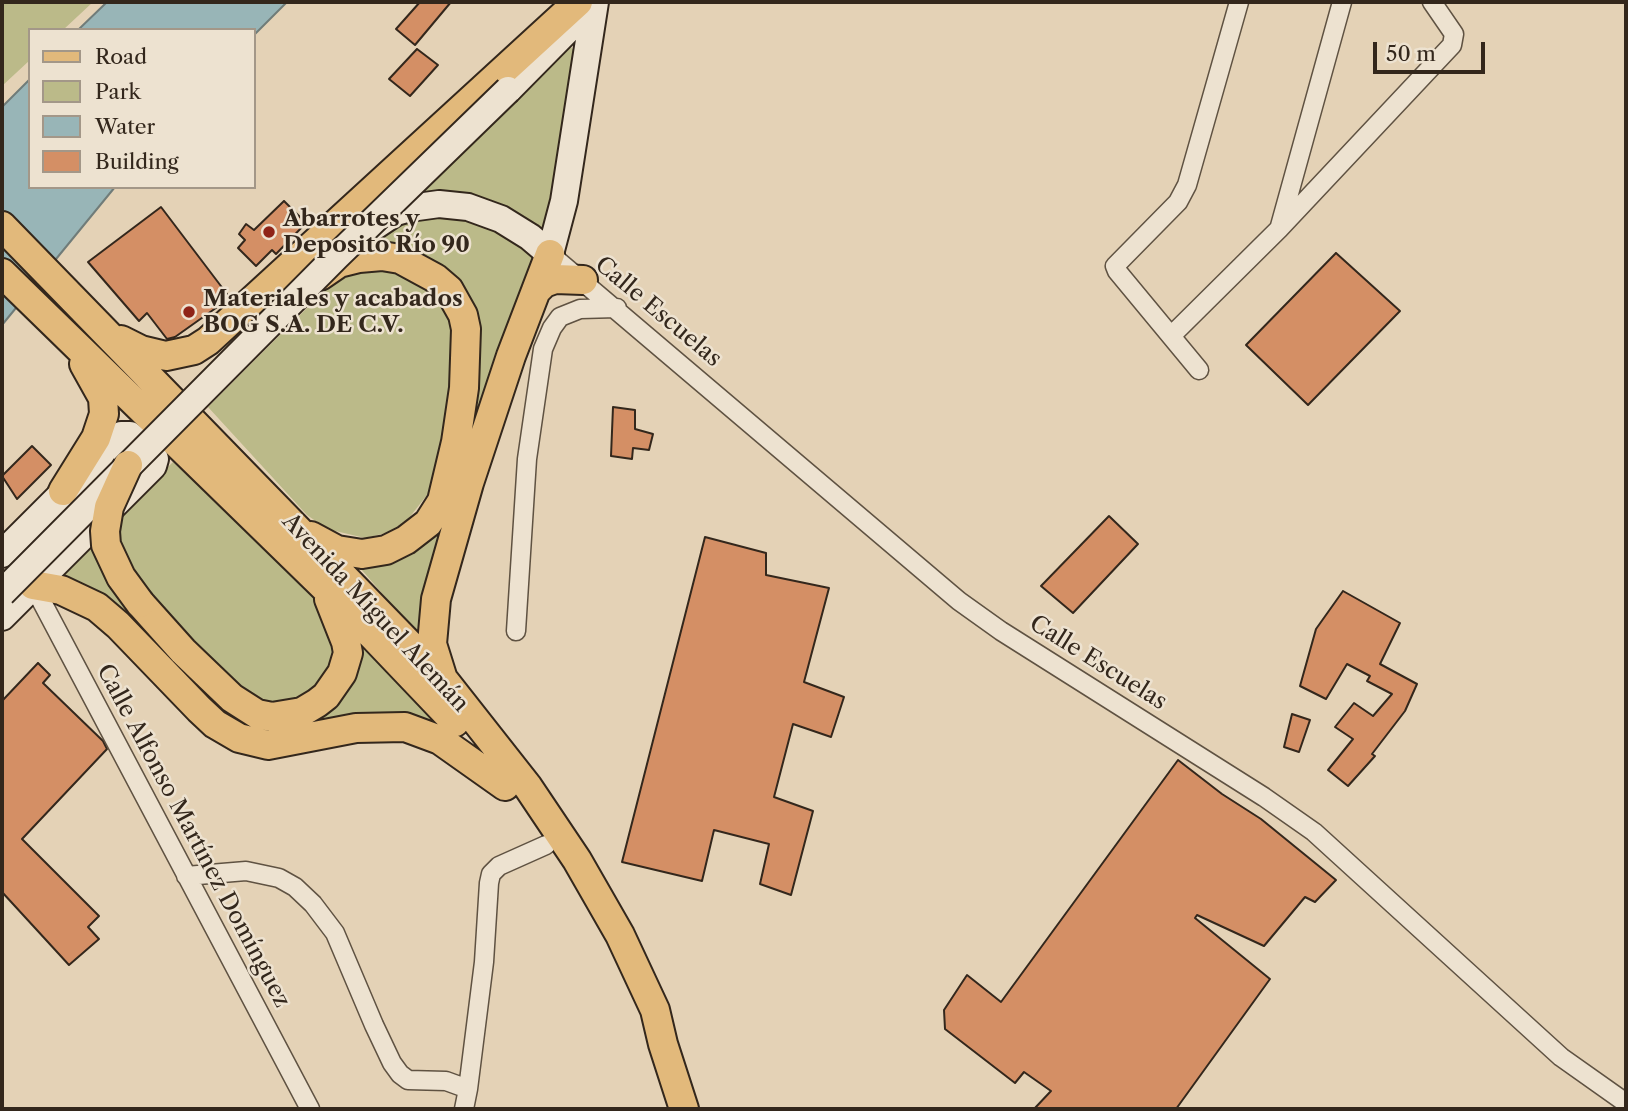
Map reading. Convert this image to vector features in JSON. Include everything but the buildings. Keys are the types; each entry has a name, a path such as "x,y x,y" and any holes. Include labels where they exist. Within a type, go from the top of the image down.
{"main road":[{"path":"96,321 141,350 166,356 194,350 208,341 578,2"},
{"path":"2,593 588,2"},
{"path":"2,578 323,256 595,2"},
{"path":"443,679 432,644 436,599 469,483 511,356 550,254 564,201 595,2"},
{"path":"358,236 397,212 425,205 457,205 484,212 530,237 550,254"},
{"name":"Avenida Miguel Alemán","path":"2,226 96,321 172,420 321,584 453,718 505,786 613,939"},
{"path":"293,526 337,550 362,554 386,550 406,540 428,523 442,501 456,442 464,388 466,329 463,315 449,290 435,278 400,259 371,257 339,263 306,287"},
{"name":"Avenida Miguel Alemán","path":"2,273 65,333 172,420 293,526 443,679 552,821 577,860 613,939 643,1016 663,1044 684,1109"},
{"path":"536,291 555,279 583,280"},
{"path":"63,491 96,438 104,414 103,398 65,333"},
{"path":"2,554 63,491 125,433 155,459 153,466 2,617"},
{"path":"128,465 108,507 105,531 106,545 121,578 183,651 232,698 257,714 272,717 302,712 326,696 342,673 346,642 336,612 321,584"},
{"path":"33,585 61,590 97,607 118,625 199,709 222,729 240,738 268,745 356,728 405,726 440,740 505,786"}],"street":[{"path":"1199,370 1115,266 1178,202 1187,185 1239,2"},
{"path":"1279,229 1342,2"},
{"path":"1172,335 1279,229 1452,45 1454,34 1432,2"},
{"name":"Calle Escuelas","path":"550,254 959,601 1001,631 1264,797 1314,832 1561,1057 1626,1103"},
{"path":"516,631 525,477 543,349 560,317 594,307 617,309"},
{"name":"Calle Alfonso Martínez Domínguez","path":"33,585 310,1109"},
{"path":"464,1109 484,962 491,874 499,866 546,845"},
{"path":"186,876 246,871 279,878 295,887 313,904 335,933 374,1026 400,1074 408,1080 446,1081 468,1089"}],"green space":[{"path":"2,2 93,2 65,28 28,28 28,62 2,86"},
{"path":"570,46 575,52 559,178 544,230 403,201"},
{"path":"473,213 535,254 420,637 354,561 441,514 466,293 453,274 421,255 404,249 356,243 389,223"},
{"path":"370,266 414,272 454,313 458,355 434,486 409,518 390,532 365,538 327,529 307,515 208,407 331,284 354,270"},
{"path":"173,462 312,588 340,647 324,684 293,704 266,705 232,684 137,583 122,560 117,524 120,514"},
{"path":"94,533 262,724 356,669 361,640 446,730 397,714 380,713 274,733 248,729 225,719 88,588 68,578 50,575"}],"water":[{"path":"107,2 287,2 256,33 256,28 80,28"},
{"path":"28,81 28,189 113,189 2,325 2,107"}],"place":[{"name":"Abarrotes y Deposito Río 90","path":"269,232"},
{"name":"Materiales y acabados BOG S.A. DE C.V.","path":"189,312"}]}
